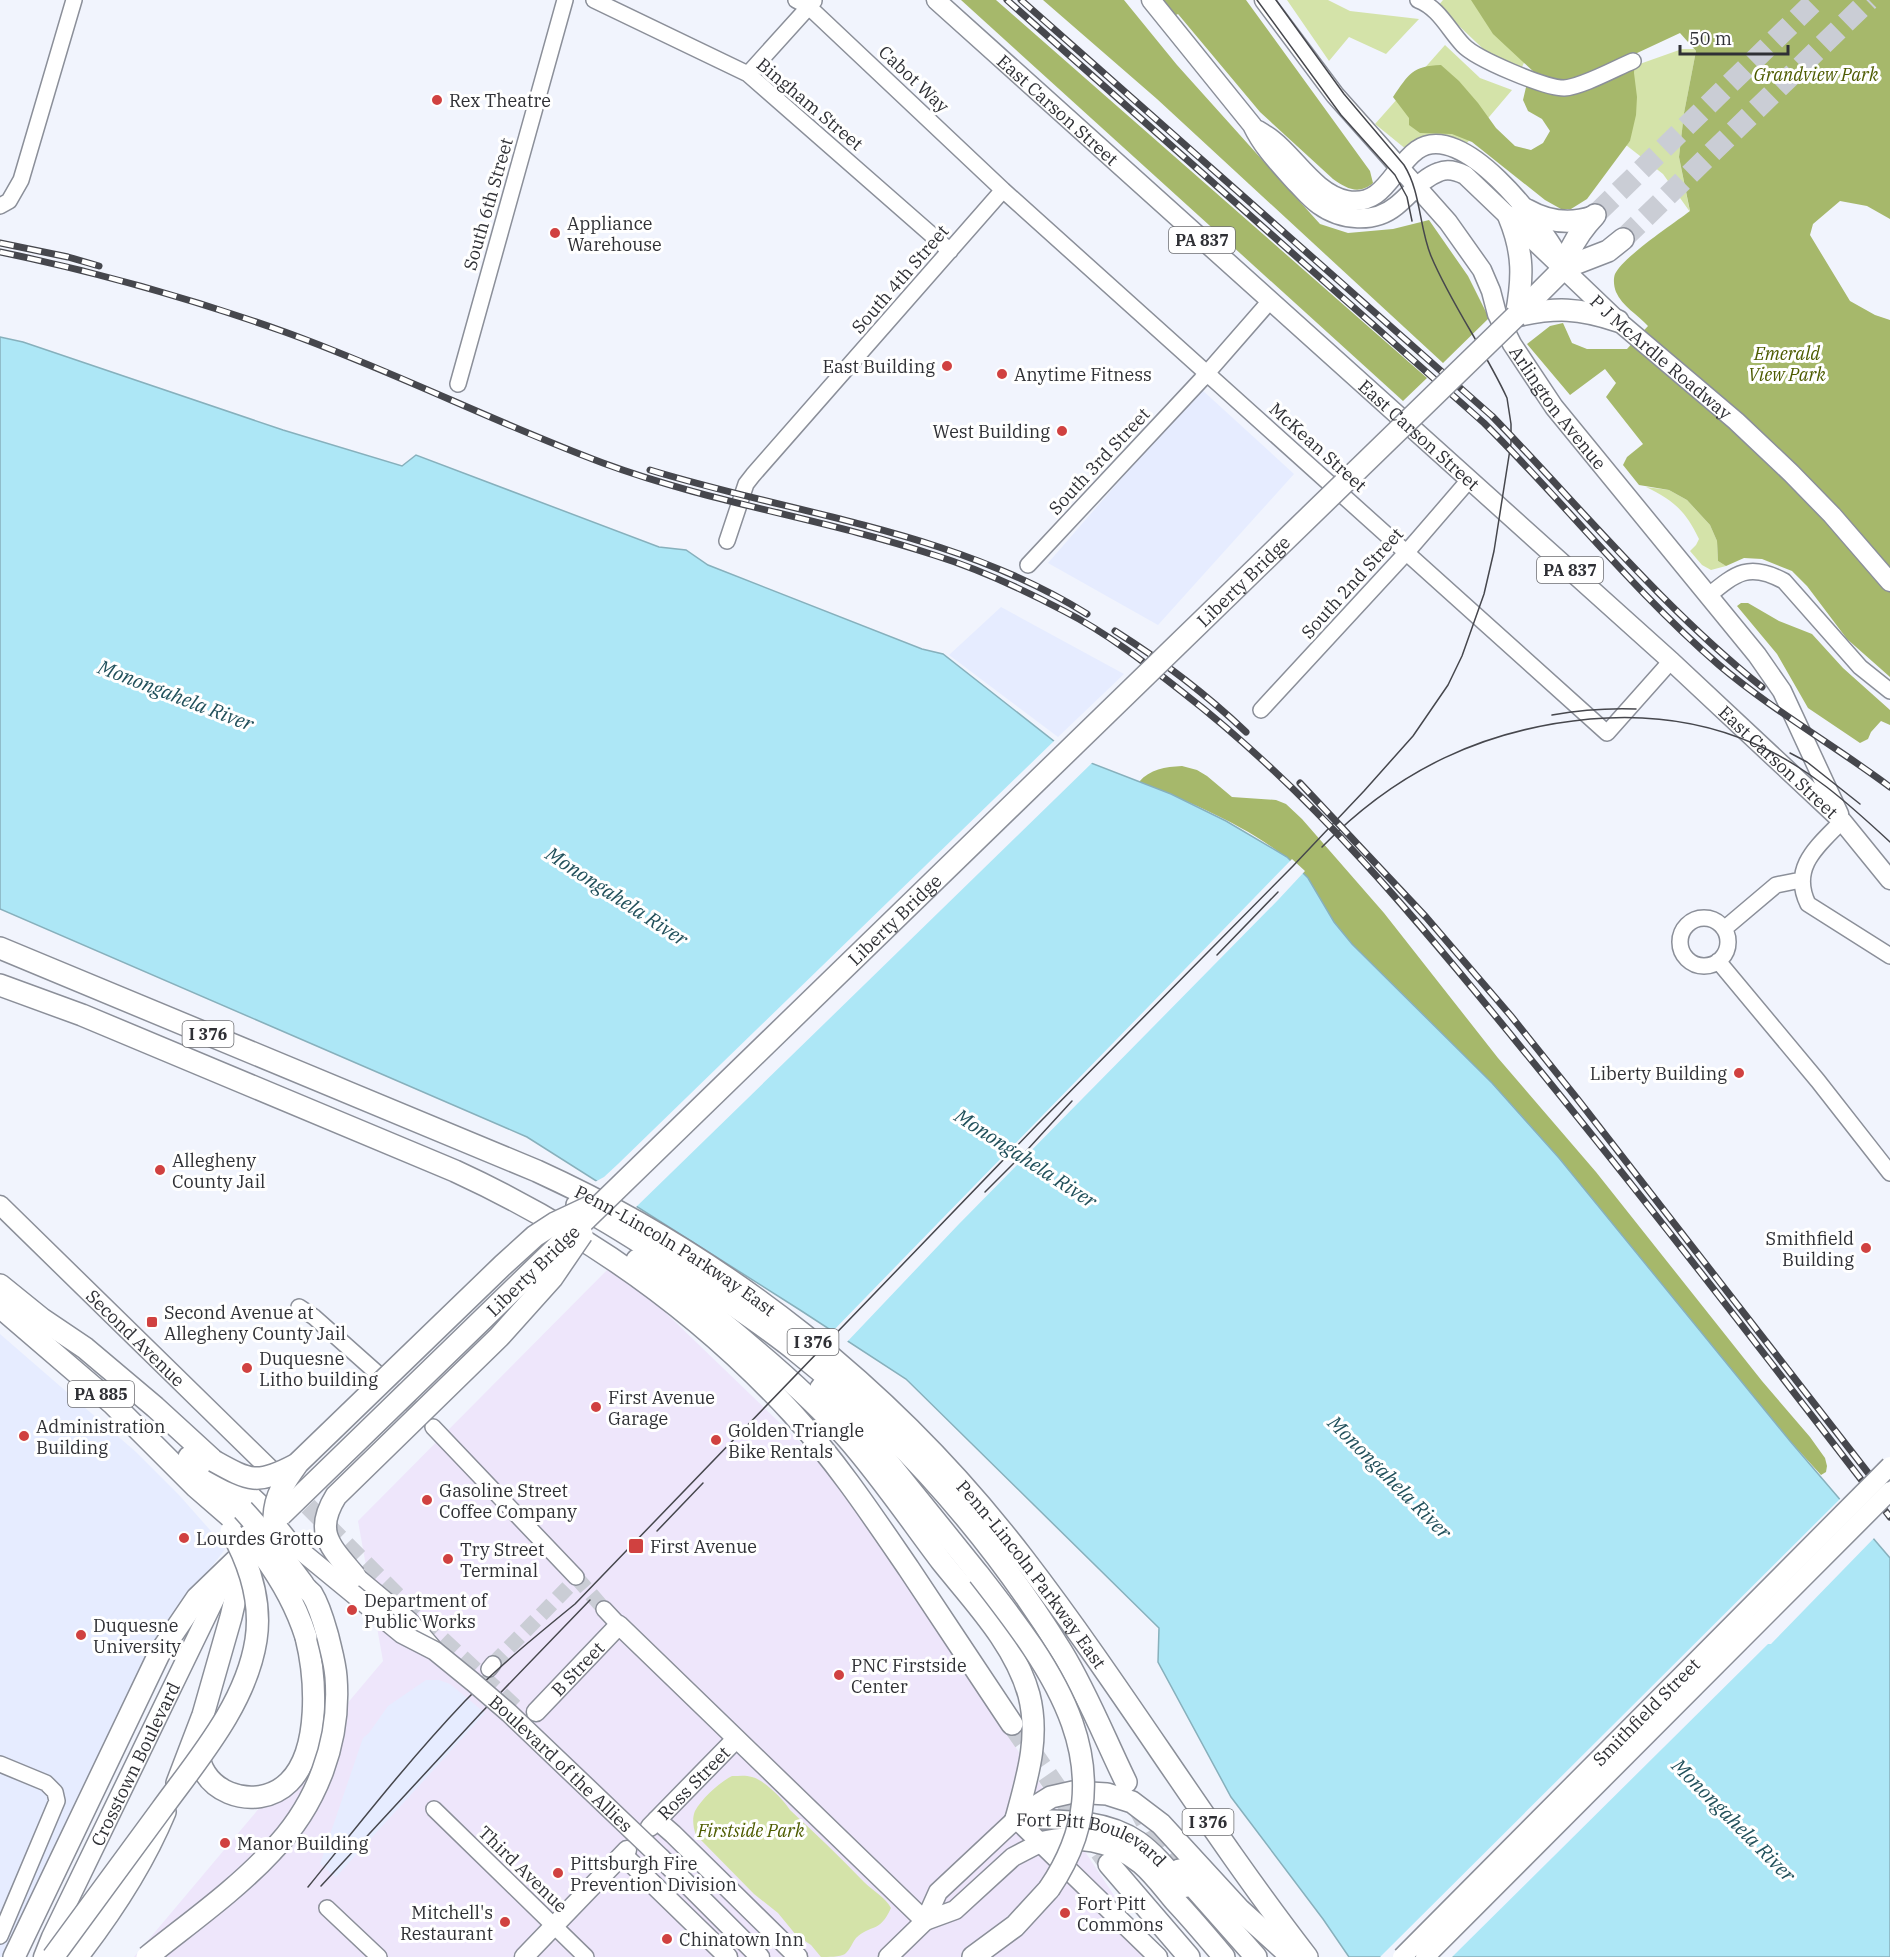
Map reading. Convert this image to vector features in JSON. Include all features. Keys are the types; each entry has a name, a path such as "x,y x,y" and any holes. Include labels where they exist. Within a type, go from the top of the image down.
{"highway":[{"path":"1564,268 1573,243 1583,227 1595,215 1576,221 1556,221 1518,214 1521,269 1515,316 1561,309 1582,311 1618,321"},
{"path":"1564,268 1608,251 1623,238"},
{"name":"Liberty Bridge","path":"14,1957 159,1654 184,1613 197,1598 246,1551 277,1516 1564,268"},
{"name":"Penn-Lincoln Parkway East","path":"0,948 537,1170 585,1193 676,1244 780,1316 822,1349 885,1405 958,1480 1024,1559 1252,1885 1307,1957"},
{"name":"I 376","path":"0,985 82,1015 502,1193 548,1219 636,1275 711,1334 757,1376 806,1430 858,1496 1012,1724"},
{"path":"416,1121 586,1210 699,1281 774,1334 829,1379 897,1442 954,1504 1026,1597 1063,1654 1126,1782"},
{"path":"502,1193 600,1239 647,1266 671,1283 770,1363 830,1419 862,1456 992,1625 1021,1675 1032,1711 1034,1736 1030,1768 1016,1820"},
{"path":"277,1516 277,1497 298,1463 496,1271 535,1236 555,1223 606,1199"},
{"path":"355,1576 330,1544 325,1530 325,1518 336,1496 491,1345 529,1304 552,1278 606,1199"},
{"path":"699,1281 794,1363 849,1418 924,1504 1031,1644 1055,1682 1071,1719 1081,1756 1083,1802 1079,1830 1067,1861 1049,1889 1015,1926 973,1957"},
{"name":"Boulevard of the Allies","path":"0,1285 42,1319 85,1348 214,1461"},
{"name":"PA 885","path":"0,1307 113,1404 196,1487 236,1520"},
{"path":"42,1319 210,1476 236,1520 275,1571 301,1620 313,1666 315,1696 312,1725 305,1755 293,1777 284,1786 263,1797 243,1798 223,1790 212,1781 202,1767 198,1750 202,1715"},
{"path":"214,1461 238,1474 254,1479 268,1477 298,1463"},
{"path":"53,1957 203,1751 228,1713 243,1683 256,1644 257,1606 236,1520"},
{"path":"147,1957 224,1895 272,1851 295,1823 314,1792 332,1742 336,1712 336,1676 325,1623 311,1594 271,1540 236,1520"},
{"path":"77,1957 129,1883 145,1855 184,1766 202,1715 231,1617 246,1551"},
{"path":"1016,1820 1051,1797 1073,1792 1107,1794 1132,1802 1152,1815 1232,1902 1292,1957"},
{"path":"1040,1843 1066,1839 1093,1841 1119,1849 1131,1856 1151,1872 1224,1957"},
{"path":"1109,1864 1189,1957"},
{"path":"1176,1873 1256,1957"}],"main road":[{"name":"East Carson Street","path":"936,0 1671,661 1842,821 1890,880"},
{"path":"1151,0 1251,125 1261,144 1314,202 1331,212 1351,218 1367,218 1383,214 1439,172 1456,171 1465,175 1518,214"},
{"name":"Arlington Avenue","path":"1264,0 1394,176 1417,187 1448,222 1482,270 1497,314 1512,344 1554,407 1757,655 1782,691 1842,821"},
{"path":"1251,125 1274,140 1326,190 1340,198 1353,201 1369,199 1378,194 1419,149 1432,145 1450,146 1475,160 1518,214"},
{"name":"P J McArdle Roadway","path":"1518,214 1549,239 1564,268 1618,321 1736,421 1791,473 1832,515 1890,582"},
{"name":"Second Avenue","path":"0,1205 273,1472"},
{"name":"Boulevard of the Allies","path":"214,1461 329,1559 355,1576 409,1621 435,1651 509,1713 661,1858 760,1957"},
{"name":"Smithfield Street","path":"1402,1957 1890,1466"},
{"name":"Smithfield Street","path":"1425,1957 1890,1491"},
{"name":"Boulevard of the Allies","path":"277,1516 278,1527 290,1542 402,1634 435,1651"},
{"name":"Crosstown Boulevard","path":"43,1957 216,1597 225,1570"},
{"path":"619,1625 925,1921"},
{"name":"B Street","path":"536,1712 619,1625"},
{"name":"Ross Street","path":"736,1738 653,1824 673,1834 798,1957"},
{"path":"888,1957 925,1921 938,1892 1016,1820"},
{"name":"Fort Pitt Boulevard","path":"1016,1820 1158,1957"},
{"name":"Fort Pitt Boulevard","path":"1016,1820 1076,1820 1116,1829 1143,1845 1176,1873 1247,1957"},
{"path":"925,1921 956,1910 1013,1857 1040,1843"},
{"path":"524,1957 625,1853 728,1957"}],"street":[{"path":"0,206 9,201 21,180 74,0"},
{"name":"South 6th Street","path":"458,384 565,0"},
{"name":"Bingham Street","path":"594,0 748,74 950,251"},
{"path":"1418,0 1429,4 1464,45 1479,57 1547,85 1565,88 1581,84 1633,61"},
{"path":"748,74 807,2"},
{"name":"Cabot Way","path":"807,2 1003,190"},
{"name":"South 4th Street","path":"727,541 746,484 753,475 1003,190"},
{"name":"McKean Street","path":"1003,190 1607,733 1671,661"},
{"name":"South 3rd Street","path":"1028,566 1207,373 1270,301"},
{"name":"South 2nd Street","path":"1261,710 1406,553 1469,480"},
{"path":"1708,596 1744,571 1758,571 1784,581 1860,666 1890,691"},
{"path":"1842,821 1806,862 1801,880 1803,894 1808,904 1890,956"},
{"path":"1724,929 1776,885 1801,880"},
{"path":"1705,918 1724,929 1728,943 1718,962 1704,966 1690,961 1681,949 1681,934 1690,922 1705,918"},
{"path":"1718,962 1818,1081 1890,1173"},
{"path":"299,1307 321,1322 377,1373"},
{"path":"433,1427 576,1577"},
{"path":"604,1609 619,1625"},
{"path":"0,1764 46,1783 55,1792 57,1801 0,1936"},
{"name":"Third Avenue","path":"434,1809 586,1957"},
{"path":"327,1908 379,1957"}],"shaded area":[{"path":"1200,388 1294,474 1158,625 1048,563"},
{"path":"1001,607 1124,674 1058,737 949,655"},
{"path":"614,1263 837,1478 1141,1936 1163,1957 134,1957 383,1661 358,1521"},
{"name":"Duquesne University","path":"0,1334 136,1452 179,1495 226,1548 172,1619 5,1957 0,1957"},
{"path":"426,1680 439,1680 450,1684 485,1713 336,1877 320,1864 363,1738 388,1706"}],"green space":[{"path":"961,0 996,0 1427,378 1403,401"},
{"path":"1043,0 1124,0 1177,65 1320,224 1348,233 1393,229 1429,220 1468,276 1489,318 1443,363 1157,99"},
{"path":"1161,0 1246,0 1370,171 1373,183 1358,190 1343,186 1333,179 1260,112 1178,14 1174,16"},
{"path":"1287,0 1328,0 1350,11 1419,19 1386,54 1349,37 1329,61"},
{"path":"1443,0 1555,0 1520,71 1497,62 1438,6"},
{"path":"1471,0 1890,0 1890,219 1867,206 1840,201 1813,224 1810,235 1850,301 1875,315 1890,320 1890,677 1847,639 1807,586 1792,571 1762,559 1744,558 1726,566 1718,561 1717,541 1710,525 1687,500 1669,490 1639,485 1623,465 1627,457 1643,444 1606,397 1616,383 1605,369 1570,395 1527,344 1550,326 1563,323 1572,343 1587,349 1627,349 1648,326 1619,297 1615,288 1614,276 1638,250 1690,211 1679,157 1684,113 1696,51 1680,33 1635,54 1636,115 1630,141 1587,199 1571,209 1561,209 1545,200 1472,142 1452,134 1420,133 1409,125 1409,118 1393,97 1412,73 1424,67 1441,65 1459,81 1496,128 1515,146 1531,150 1543,143 1550,131 1542,119 1528,111 1523,100 1527,83 1535,73 1493,34"},
{"path":"1445,45 1480,78 1512,90 1461,150 1412,154 1375,124"},
{"path":"1682,49 1696,51 1684,113 1679,157 1690,212 1663,174 1626,145 1630,141 1634,66"},
{"path":"1646,487 1669,490 1687,500 1710,525 1717,541 1718,561 1726,566 1711,570 1702,565 1690,551 1699,539 1689,521 1678,507"},
{"path":"1741,603 1748,603 1779,621 1812,634 1843,668 1890,710 1890,725 1881,721 1868,739 1860,743 1808,708 1777,654 1737,606"},
{"path":"1182,766 1197,770 1207,776 1232,797 1276,800 1286,804 1302,819 1384,913 1498,1058 1596,1172 1762,1381 1810,1437 1825,1458 1826,1472 1821,1475 1790,1441 1559,1158 1492,1083 1352,944 1329,915 1305,876 1289,860 1250,833 1205,810 1139,782 1148,774 1158,770"},
{"name":"Firstside Park","path":"732,1776 752,1777 767,1786 891,1908 883,1922 856,1938 845,1954 821,1957 696,1835 693,1823 695,1811 712,1791"}],"water":[{"name":"Monongahela River","path":"0,337 23,342 283,430 402,466 416,455 659,547 686,550 708,565 922,649 943,654 1073,756 1171,794 1226,821 1287,857 1308,878 1334,922 1352,944 1492,1083 1559,1158 1790,1441 1890,1558 1890,1957 1349,1957 1231,1797 1158,1662 1159,1628 906,1379 527,1137 0,909"}],"pier":[{"path":"1056,739 1074,754 1094,761 634,1209 593,1183 604,1177 618,1164"},
{"path":"1292,859 1305,871 1278,900 958,1225 846,1343 831,1333"},
{"path":"1843,1496 1877,1535 1771,1644 1768,1644 1452,1957 1380,1957"}],"tunnel":[{"path":"1597,213 1816,0"},
{"path":"1623,239 1869,0"},
{"path":"377,1373 427,1421"},
{"path":"289,1487 426,1625 518,1711"},
{"path":"576,1577 604,1609"},
{"path":"493,1664 577,1578"},
{"path":"1012,1724 1109,1864"},
{"path":"1136,1803 1154,1837 1179,1870"}],"tram line":[{"path":"1257,0 1341,115 1395,175 1407,197 1412,221"},
{"path":"308,1887 444,1723 505,1663 575,1604 1037,1125 1293,866 1413,736 1448,685 1462,656 1484,594 1494,551 1511,443 1507,398 1431,256 1410,175 1344,94 1276,0"},
{"path":"1552,715 1594,710 1636,709"},
{"path":"1322,847 1381,796 1412,775 1444,758 1514,732 1551,724 1611,718 1674,721 1715,730 1755,744 1792,763 1827,787 1890,842"},
{"path":"1790,753 1807,762 1860,804"},
{"path":"1217,955 1278,892"},
{"path":"985,1192 1072,1101"},
{"path":"657,1531 703,1483"},
{"path":"321,1886 480,1714 590,1600"}],"railway":[{"path":"1007,0 1484,423 1658,608 1719,665 1760,697 1890,787"},
{"path":"1021,0 1492,416 1656,590 1690,624 1762,687"},
{"path":"0,243 99,266"},
{"path":"0,252 144,287 285,332 365,363 523,431 644,477 893,542 951,561 1032,595 1110,638 1181,691 1276,772 1363,861 1404,907 1617,1166 1890,1517"},
{"path":"650,470 929,544 983,563 1036,586 1087,614"},
{"path":"1115,631 1183,678 1246,732"},
{"path":"1300,783 1426,917 1511,1016 1890,1501"}],"place":[{"name":"Rex Theatre","path":"437,100"},
{"name":"Appliance Warehouse","path":"555,233"},
{"name":"East Building","path":"947,366"},
{"name":"Anytime Fitness","path":"1002,374"},
{"name":"West Building","path":"1062,431"},
{"name":"Liberty Building","path":"1739,1073"},
{"name":"Allegheny County Jail","path":"160,1170"},
{"name":"Smithfield Building","path":"1866,1248"},
{"name":"Second Avenue at Allegheny County Jail","path":"152,1322"},
{"name":"Duquesne Litho building","path":"247,1368"},
{"name":"First Avenue Garage","path":"596,1407"},
{"name":"Administration Building","path":"24,1436"},
{"name":"Golden Triangle Bike Rentals","path":"716,1440"},
{"name":"Gasoline Street Coffee Company","path":"427,1500"},
{"name":"Lourdes Grotto","path":"184,1538"},
{"name":"First Avenue","path":"636,1546"},
{"name":"Try Street Terminal","path":"448,1559"},
{"name":"Department of Public Works","path":"352,1610"},
{"name":"Duquesne University","path":"81,1635"},
{"name":"PNC Firstside Center","path":"839,1675"},
{"name":"Manor Building","path":"225,1843"},
{"name":"Pittsburgh Fire Prevention Division","path":"558,1873"},
{"name":"Fort Pitt Commons","path":"1065,1913"},
{"name":"Mitchell's Restaurant","path":"505,1922"},
{"name":"Chinatown Inn","path":"667,1939"}],"park label":[{"name":"Grandview Park","path":"1816,74"},
{"name":"Emerald View Park","path":"1787,364"}]}
